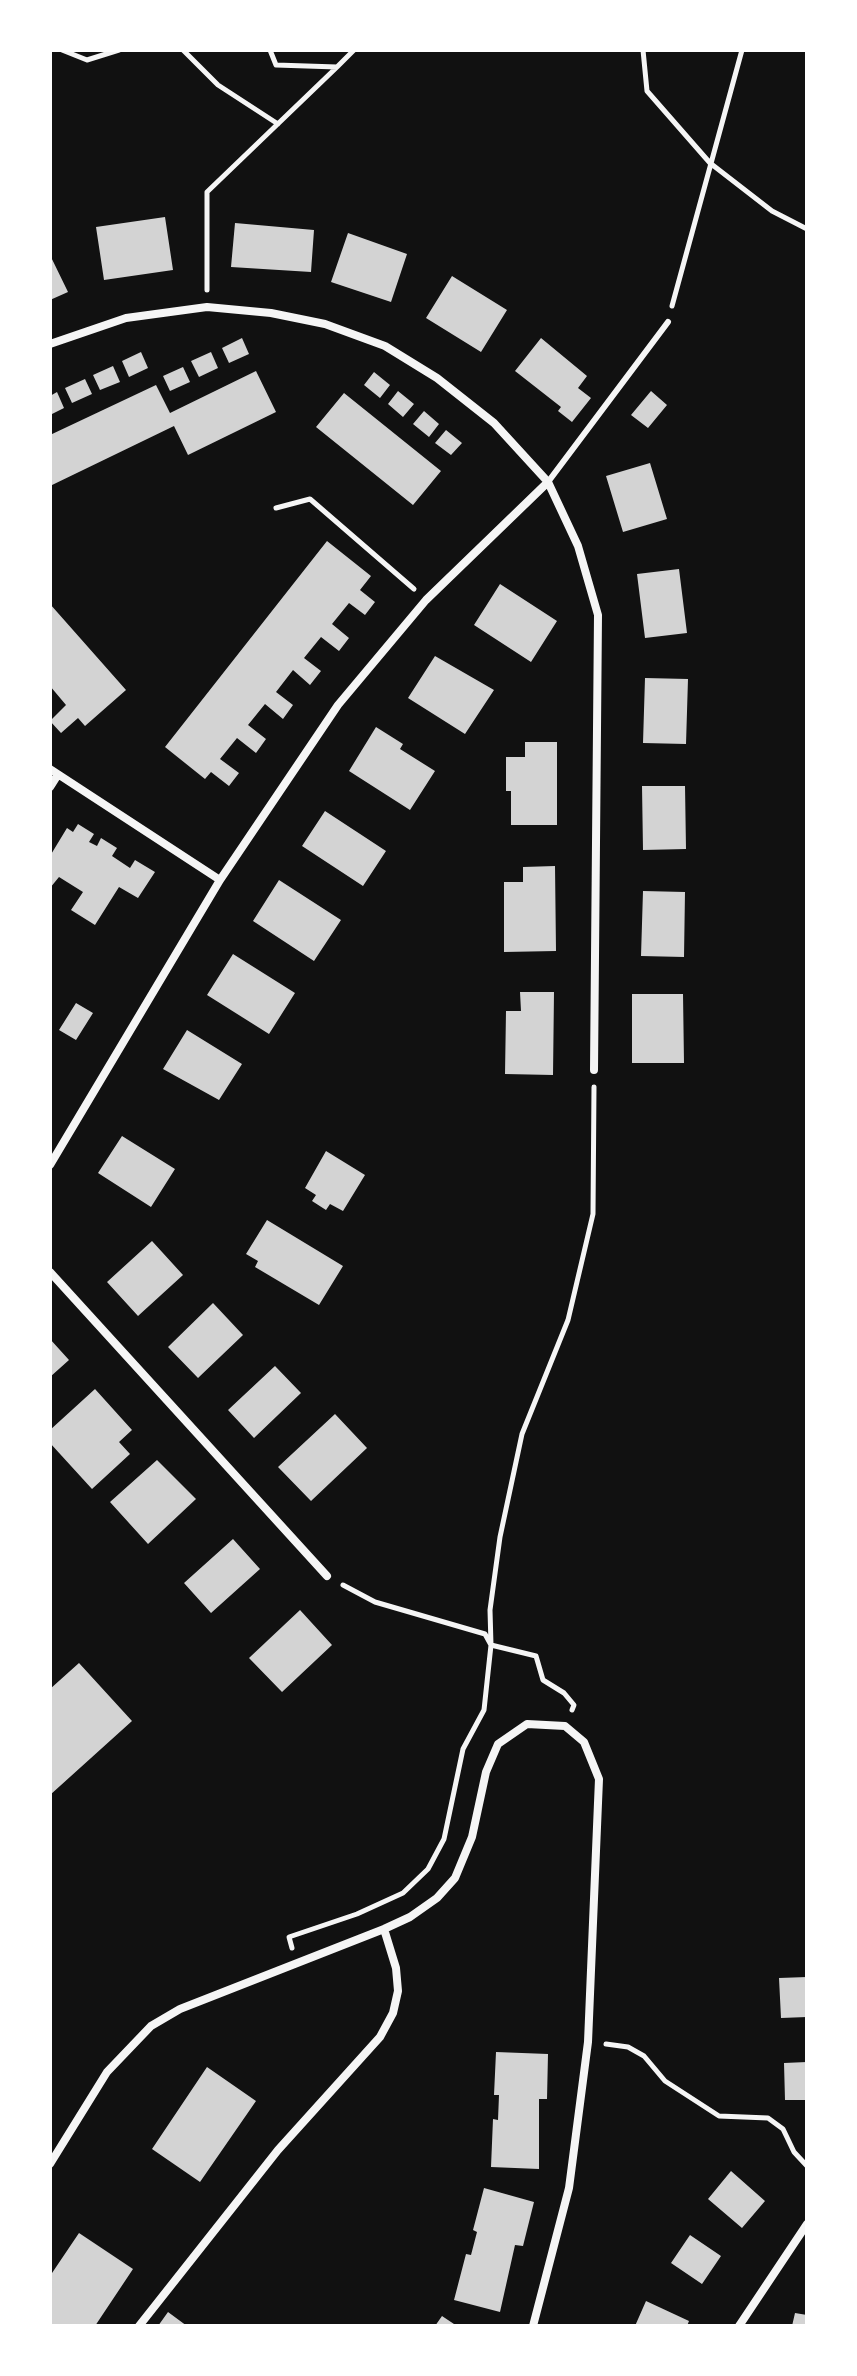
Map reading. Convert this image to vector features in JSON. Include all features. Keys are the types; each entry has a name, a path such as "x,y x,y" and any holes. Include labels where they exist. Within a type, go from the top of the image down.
{"street":[{"path":"50,344 126,318 207,307 271,313 325,324 385,346 437,378 494,423 548,482 578,546 598,615 594,1070"},
{"path":"50,1165 220,880 338,705 426,600 548,482"},
{"path":"50,787 54,772 220,880"},
{"path":"50,1272 327,1576"},
{"path":"50,2164 107,2072 151,2026 180,2009 384,1929 410,1917 437,1898 455,1878 472,1837 486,1772 498,1744 527,1724 565,1726 584,1742 599,1779 588,2042 569,2188 533,2326"},
{"path":"139,2326 278,2150 380,2037 393,2013 398,1991 396,1968 384,1929"},
{"path":"739,2326 807,2224"}],"lane":[{"path":"548,482 668,322"}],"path":[{"path":"62,50 87,60 119,50"},
{"path":"183,50 218,85 278,124"},
{"path":"270,50 276,65 337,67"},
{"path":"207,307 207,192 354,50"},
{"path":"643,50 647,91 710,163 772,211 807,229"},
{"path":"668,322 742,50"},
{"path":"276,508 310,499 426,600"},
{"path":"298,1964 289,1937 357,1914 403,1893 428,1869 444,1839 463,1749 484,1710 491,1645 490,1610 500,1537 522,1434 568,1320 593,1214 594,1070"},
{"path":"327,1576 375,1602 485,1634 491,1645 536,1656 543,1680 564,1693 574,1705 565,1726"},
{"path":"588,2042 628,2047 644,2056 665,2081 719,2116 768,2118 783,2129 800,2161 807,2166"}],"building":[{"path":"165,217 173,270 104,280 96,227"},
{"path":"235,223 314,230 311,272 231,267"},
{"path":"348,233 407,254 391,302 331,282"},
{"path":"50,255 68,292 50,300"},
{"path":"452,276 507,310 481,352 426,318"},
{"path":"242,338 249,354 229,363 222,348"},
{"path":"541,338 587,376 578,388 591,398 572,422 558,411 561,407 515,371"},
{"path":"141,352 148,368 129,377 122,361"},
{"path":"211,352 218,368 199,377 191,361"},
{"path":"113,366 120,382 100,390 93,375"},
{"path":"183,367 190,382 170,391 163,376"},
{"path":"256,371 276,412 188,455 174,426 50,486 50,435 156,385 170,413"},
{"path":"374,372 390,385 380,398 364,385"},
{"path":"85,379 92,394 72,403 65,388"},
{"path":"398,391 414,404 403,417 388,404"},
{"path":"651,391 667,405 648,428 631,415"},
{"path":"57,392 64,408 50,415 50,396"},
{"path":"344,393 441,471 413,505 316,427"},
{"path":"424,411 439,424 429,437 413,424"},
{"path":"446,430 462,443 451,455 435,443"},
{"path":"650,463 667,519 623,532 606,476"},
{"path":"327,541 371,576 360,590 375,602 365,615 349,603 332,624 349,638 339,651 321,637 304,658 321,671 310,685 293,670 276,692 293,705 283,719 265,704 248,725 266,739 256,753 237,738 220,759 239,773 229,786 211,772 205,779 165,747"},
{"path":"679,569 687,633 645,638 637,574"},
{"path":"500,584 557,621 531,662 474,625"},
{"path":"50,604 126,690 85,726 78,718 61,733 50,721 66,705 50,686"},
{"path":"435,656 494,690 465,734 408,698"},
{"path":"645,678 688,679 686,744 643,743"},
{"path":"376,727 403,744 400,749 435,771 410,810 349,771"},
{"path":"525,742 557,742 557,825 511,825 511,791 506,791 506,757 525,757"},
{"path":"642,786 685,786 686,849 643,850"},
{"path":"325,811 386,851 363,886 302,846"},
{"path":"78,824 94,834 89,842 97,846 101,838 117,848 112,856 130,868 135,860 155,872 138,898 119,887 95,925 71,910 83,892 59,877 50,888 50,856 67,828 73,832"},
{"path":"555,866 556,951 504,952 504,882 523,882 523,867"},
{"path":"279,880 341,920 314,961 253,921"},
{"path":"643,891 685,892 684,957 641,956"},
{"path":"233,954 295,993 269,1034 207,995"},
{"path":"520,992 554,992 553,1075 505,1074 506,1011 521,1011"},
{"path":"632,994 683,994 684,1063 632,1063"},
{"path":"76,1003 93,1013 76,1040 59,1030"},
{"path":"187,1030 242,1064 219,1100 163,1069"},
{"path":"122,1136 175,1169 151,1207 98,1173"},
{"path":"326,1151 365,1175 343,1211 330,1204 326,1210 312,1201 316,1195 305,1188"},
{"path":"267,1220 343,1266 319,1305 255,1267 258,1261 246,1254"},
{"path":"152,1241 183,1275 138,1316 107,1282"},
{"path":"213,1303 243,1335 198,1378 168,1347"},
{"path":"50,1339 69,1360 50,1377"},
{"path":"275,1366 301,1393 254,1438 228,1410"},
{"path":"95,1389 132,1430 119,1442 130,1454 92,1489 50,1443 50,1430"},
{"path":"335,1414 367,1448 311,1501 278,1467"},
{"path":"157,1460 196,1499 148,1544 110,1502"},
{"path":"233,1539 260,1569 211,1613 184,1583"},
{"path":"300,1610 332,1645 282,1692 249,1658"},
{"path":"79,1663 132,1721 50,1795 50,1689"},
{"path":"807,1977 807,2017 781,2018 779,1978"},
{"path":"496,2052 548,2054 547,2099 539,2099 539,2169 491,2167 493,2119 498,2120 499,2095 494,2095"},
{"path":"807,2062 807,2100 785,2100 784,2063"},
{"path":"207,2067 256,2101 200,2182 152,2149"},
{"path":"731,2171 765,2201 742,2228 708,2199"},
{"path":"484,2188 534,2202 523,2246 515,2245 500,2312 454,2300 466,2254 471,2255 477,2232 473,2230"},
{"path":"79,2233 133,2269 95,2326 50,2326 50,2276"},
{"path":"690,2235 721,2256 702,2284 671,2263"},
{"path":"646,2301 689,2321 687,2326 635,2326"},
{"path":"168,2312 187,2326 158,2326"},
{"path":"795,2313 807,2315 807,2326 792,2326"},
{"path":"442,2316 457,2326 435,2326"}]}
